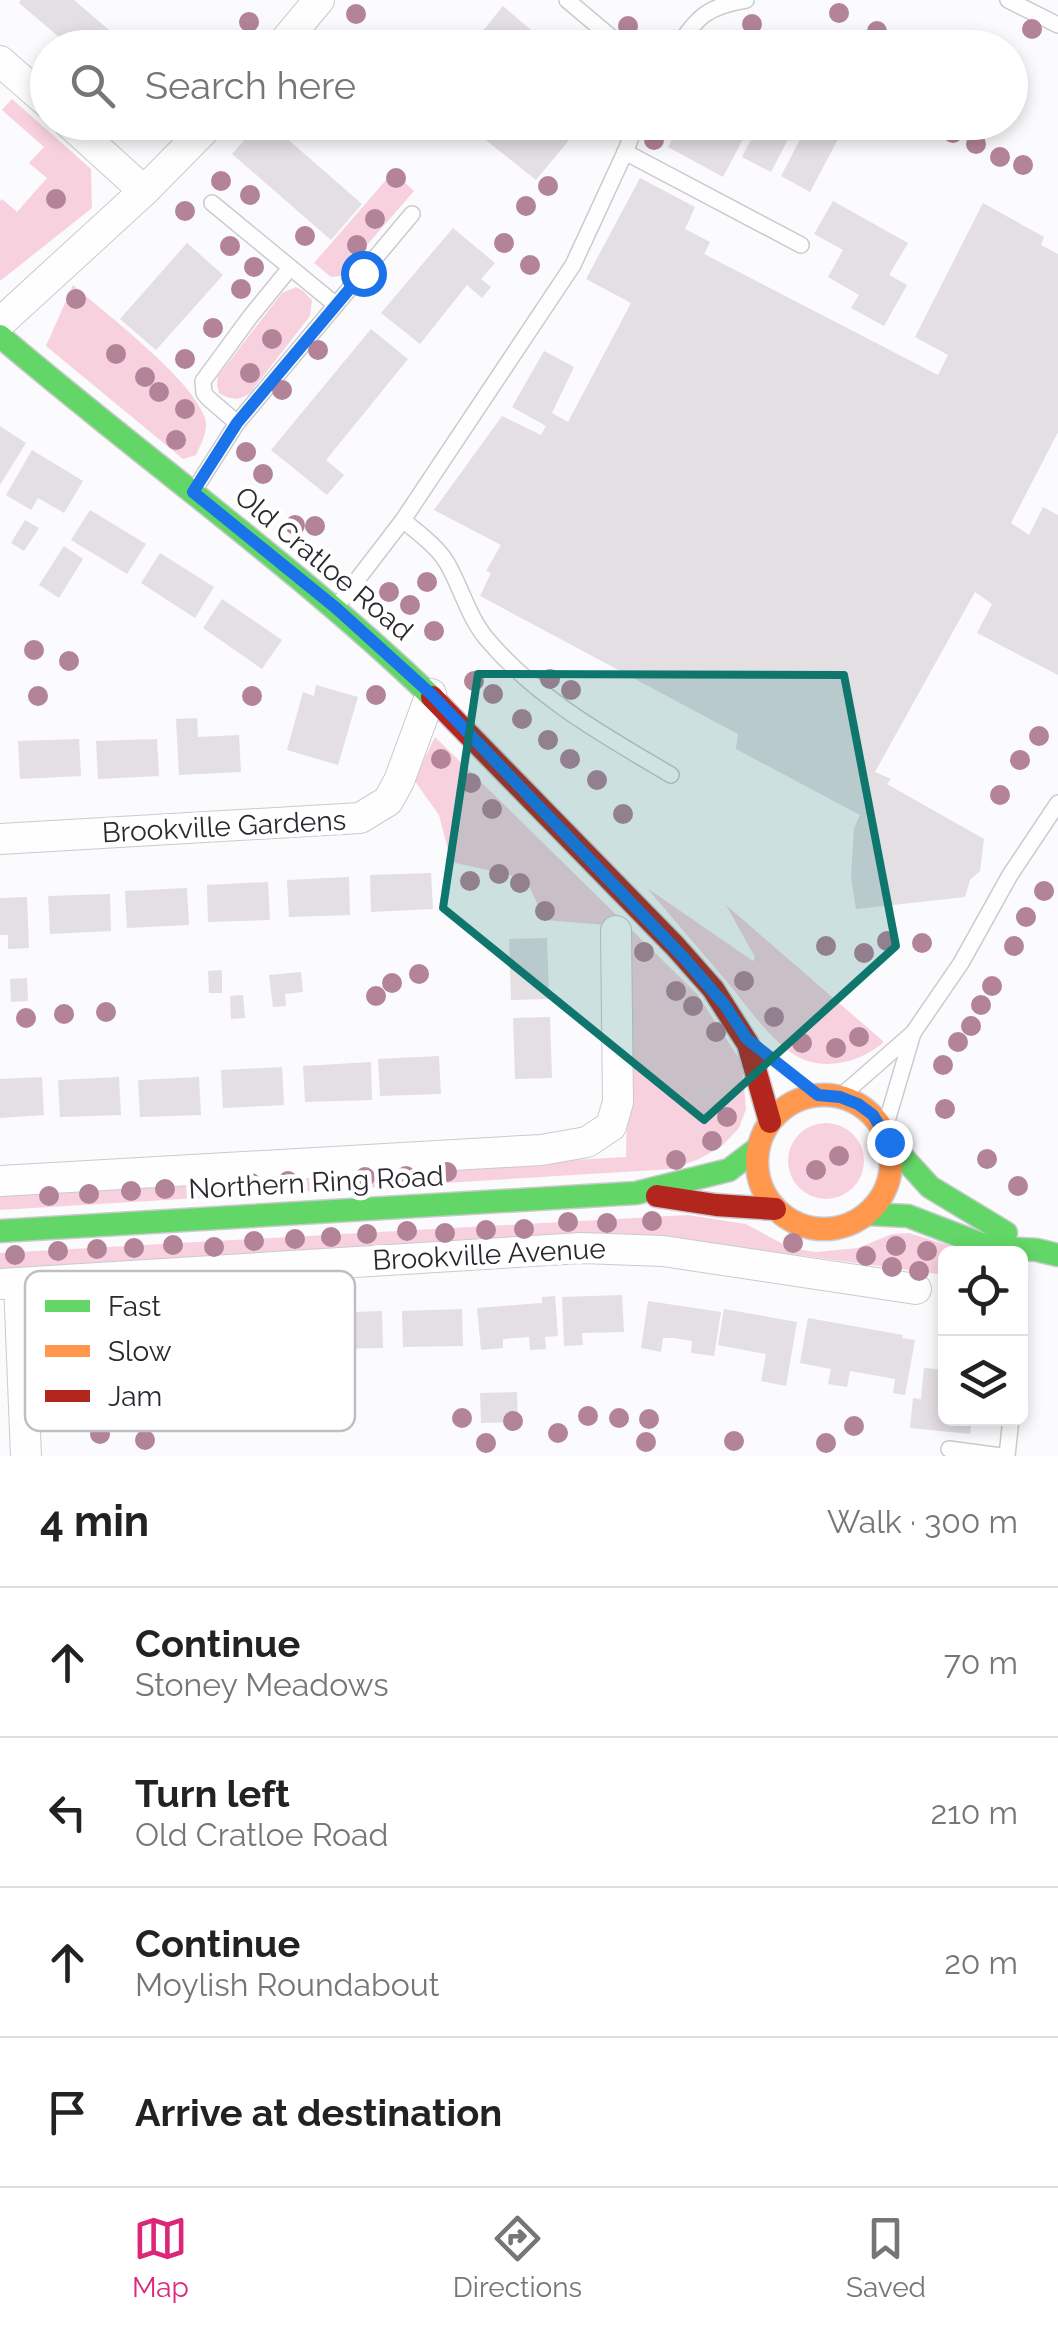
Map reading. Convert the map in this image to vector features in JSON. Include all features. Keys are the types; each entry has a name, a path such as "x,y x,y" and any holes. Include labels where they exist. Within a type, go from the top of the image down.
{"main road":[{"name":"Old Cratloe Road","path":"0,336 132,447 336,608 431,694 724,1004 747,1039 770,1122"},
{"name":"Old Cratloe Road","path":"747,1039 829,1096"},
{"path":"886,1137 892,1168 889,1182 876,1205 845,1226 820,1230 796,1224 776,1209 759,1180 758,1148 770,1122 791,1103 829,1096 858,1104 873,1115 886,1137 930,1187 974,1216 1048,1253"},
{"path":"636,1193 729,1170 758,1148"},
{"path":"636,1193 716,1206 776,1209"},
{"name":"Northern Ring Road","path":"0,1231 636,1193"},
{"path":"867,1214 908,1216 989,1247 1048,1253"}],"street":[{"path":"294,30 320,0"},
{"path":"0,61 30,88"},
{"path":"88,140 144,191"},
{"path":"0,323 194,140"},
{"name":"Brookville Gardens","path":"0,839 360,818 388,801 431,694"},
{"path":"0,1181 526,1151 587,1142 611,1126 618,1102 616,932"},
{"name":"Brookville Avenue","path":"200,1271 596,1248 663,1251 916,1289"},
{"path":"9,1283 26,1456"}],"lane":[{"path":"567,0 603,30"},
{"path":"690,30 709,9 746,0"},
{"path":"1008,0 1058,25"},
{"path":"336,608 403,520 573,265 629,140"},
{"path":"625,152 801,246"},
{"path":"212,203 336,305"},
{"path":"193,492 237,423 412,214"},
{"path":"237,423 208,398 203,381 290,268"},
{"path":"403,520 448,564 477,624 496,650 580,722 671,775"},
{"path":"829,1096 913,1033 962,963 1010,875 1058,802"},
{"path":"886,1137 913,1033"},
{"path":"949,1449 1004,1456 1010,1426"}],"highlighted area":[{"path":"478,674 844,675 896,946 704,1120 443,908"}],"shaded area":[{"path":"12,99 30,115 30,135 2,110"},
{"path":"36,140 58,140 91,169 92,208 0,281 0,201 17,212 47,178 29,163 44,147"},
{"path":"393,172 414,191 340,276 331,277 314,263"},
{"path":"73,285 166,366 197,402 206,428 196,455 183,459 46,346"},
{"path":"296,287 312,300 310,316 250,393 235,399 219,393 218,376 282,293"},
{"path":"435,737 629,927 545,920 529,886 510,875 451,862 439,815 414,780"},
{"path":"647,888 753,961 755,957 726,905 884,1042 867,1054 836,1063 815,1063 794,1055 763,1026"},
{"path":"630,928 697,994 742,1063 746,1109 739,1128 722,1146 699,1159 672,1169 0,1210 0,1192 626,1157"},
{"path":"826,1123 853,1134 864,1161 853,1188 826,1199 799,1188 788,1161 799,1134"},
{"path":"688,1215 746,1224 790,1248 816,1252 858,1248 892,1234 909,1233 951,1246 938,1246 938,1274 664,1237 0,1273 0,1253"}],"building":[{"path":"74,0 109,30 51,30 19,3"},
{"path":"503,6 531,30 484,30"},
{"path":"244,140 289,140 362,204 331,240 232,154"},
{"path":"486,140 569,140 536,180"},
{"path":"672,140 743,140 723,177 668,147"},
{"path":"751,140 788,140 771,172 742,157"},
{"path":"800,140 837,140 810,192 781,176"},
{"path":"640,178 695,207 685,229 710,242 704,254 938,375 948,355 915,337 983,203 1044,237 1041,245 1058,254 1058,432 1011,523 1029,535 1043,507 1058,515 1058,675 977,633 992,604 975,592 875,772 891,779 887,784 984,839 980,871 970,880 965,897 856,909 851,877 854,828 860,815 736,749 738,734 480,596 491,573 486,571 501,545 434,510 502,416 541,435 546,426 512,407 544,351 574,367 552,413 568,422 631,303 586,279"},
{"path":"833,201 908,243 889,275 907,285 884,326 851,308 859,295 828,277 843,250 814,234"},
{"path":"453,228 495,263 481,279 491,287 482,298 467,285 420,344 381,313"},
{"path":"187,243 223,275 156,350 120,319"},
{"path":"371,329 408,359 326,460 344,475 327,495 271,450"},
{"path":"0,426 26,443 0,485"},
{"path":"32,450 83,481 64,513 38,498 31,510 6,495"},
{"path":"90,510 146,544 127,574 71,540"},
{"path":"25,520 39,528 24,551 11,543"},
{"path":"64,546 83,559 59,598 39,585"},
{"path":"160,553 214,587 195,618 141,583"},
{"path":"222,599 282,640 262,669 203,628"},
{"path":"316,685 358,697 338,765 287,750 303,692 314,696"},
{"path":"197,718 198,737 239,735 241,772 179,775 176,719"},
{"path":"79,739 81,776 20,779 18,741"},
{"path":"157,739 159,776 98,779 96,741"},
{"path":"431,873 433,909 371,912 370,875"},
{"path":"349,877 350,915 289,917 287,880"},
{"path":"268,882 270,920 208,922 207,885"},
{"path":"187,888 189,925 127,928 125,891"},
{"path":"110,894 111,931 50,934 48,896"},
{"path":"27,897 29,948 8,949 8,935 0,935 0,898"},
{"path":"547,938 549,999 511,1000 509,939"},
{"path":"222,970 222,993 209,993 208,971"},
{"path":"301,972 303,992 285,994 286,1006 273,1007 269,975"},
{"path":"27,978 28,1001 11,1002 10,979"},
{"path":"243,995 245,1018 231,1019 230,996"},
{"path":"550,1017 552,1078 515,1079 513,1018"},
{"path":"439,1056 441,1094 380,1096 378,1059"},
{"path":"371,1062 372,1100 305,1102 303,1066"},
{"path":"282,1067 284,1105 223,1108 221,1070"},
{"path":"42,1077 44,1115 0,1118 0,1079"},
{"path":"119,1077 121,1115 60,1117 58,1080"},
{"path":"199,1077 201,1115 140,1117 138,1080"},
{"path":"622,1295 624,1332 582,1333 583,1345 564,1346 562,1297"},
{"path":"555,1296 558,1336 545,1337 546,1349 530,1350 529,1337 503,1339 503,1348 481,1350 477,1308 542,1303 542,1297"},
{"path":"648,1301 721,1312 714,1356 691,1353 692,1341 674,1338 663,1338 661,1352 641,1348"},
{"path":"462,1309 463,1346 403,1347 402,1311"},
{"path":"724,1309 797,1322 786,1386 761,1381 766,1354 718,1345"},
{"path":"382,1311 383,1348 355,1348 355,1312"},
{"path":"808,1318 915,1340 905,1395 893,1393 895,1379 850,1371 847,1387 828,1384 831,1369 800,1363"},
{"path":"924,1368 938,1369 938,1426 971,1426 970,1434 910,1428 913,1398 921,1399"},
{"path":"517,1392 518,1422 481,1423 480,1393"}],"traffic: fast":[{"path":"0,336 328,603 432,697"},
{"path":"889,1142 930,1187 1006,1233"},
{"path":"0,1231 636,1193 729,1170 758,1148"},
{"path":"867,1214 908,1216 989,1247 1058,1255"}],"traffic: slow":[{"path":"824,1095 850,1100 872,1114 886,1136 891,1162 886,1188 872,1210 850,1224 824,1229 798,1224 776,1210 762,1188 757,1162 762,1136 776,1114 798,1100 824,1095"}],"traffic: jam":[{"path":"432,697 713,989 748,1044 770,1122"},
{"path":"657,1196 775,1209"}],"route":[{"path":"363,273 237,423 193,492 336,608 431,694 684,958 724,1004 747,1039 818,1095 858,1104 873,1115 889,1142"}]}
